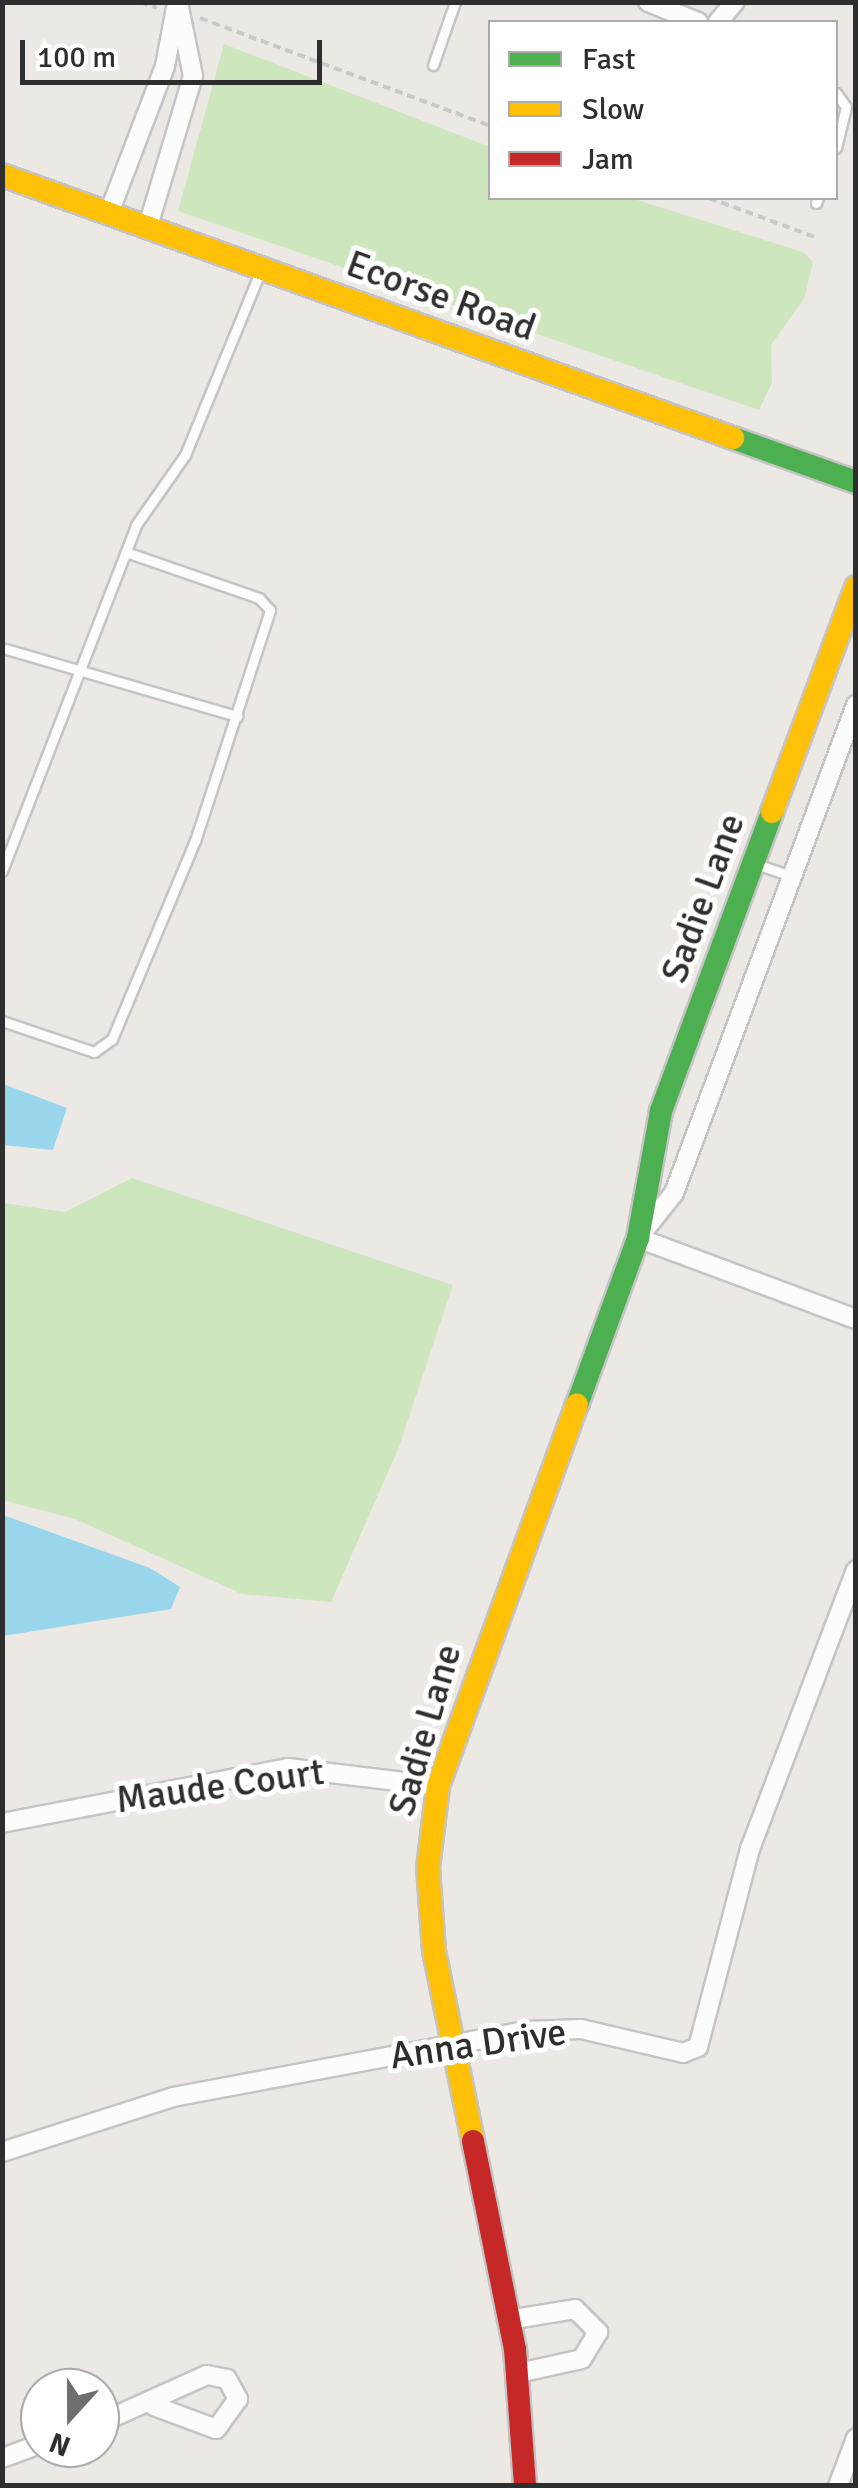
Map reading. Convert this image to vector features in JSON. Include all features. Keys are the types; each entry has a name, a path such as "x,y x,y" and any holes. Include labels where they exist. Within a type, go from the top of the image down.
{"street":[{"path":"648,2 666,16"},
{"path":"108,213 165,66 178,6"},
{"path":"148,226 193,76 178,6"},
{"name":"Ecorse Road","path":"2,175 856,482"},
{"name":"Sadie Lane","path":"524,2486 519,2373 450,2043 429,1904 438,1786 638,1238 660,1111 856,587"},
{"name":"Sadie Lane","path":"638,1238 674,1193 856,705"},
{"path":"638,1238 856,1320"},
{"name":"Anna Drive","path":"2,2152 118,2111 450,2043 581,2029 683,2053 698,2047 750,1849 856,1570"},
{"name":"Maude Court","path":"2,1823 288,1768 438,1786"},
{"path":"508,2320 575,2309 598,2332 582,2359 519,2373"},
{"path":"120,2417 154,2406"},
{"path":"841,2477 856,2438"}],"lane":[{"path":"433,65 455,2"},
{"path":"838,96 846,107 838,140"},
{"path":"2,872 126,552 185,455 262,268"},
{"path":"2,1020 94,1052 112,1038 236,716 268,602 126,552"},
{"path":"6,649 83,667 236,716"},
{"path":"753,862 792,876"}],"path":[{"path":"140,2 178,6 488,125"},
{"path":"714,200 818,238"}],"green space":[{"path":"224,44 488,146 488,200 637,200 803,252 813,262 804,299 771,345 772,383 759,410 178,211"},
{"path":"132,1178 453,1285 399,1447 331,1602 242,1594 75,1519 3,1500 3,1203 65,1212"}],"water":[{"path":"3,1084 67,1108 53,1150 3,1145"},
{"path":"3,1515 150,1568 180,1587 171,1609 3,1636"}],"traffic: fast":[{"path":"733,438 856,482"},
{"path":"577,1405 638,1238 661,1111 772,812"}],"traffic: slow":[{"path":"2,175 733,438"},
{"path":"772,812 856,587"},
{"path":"473,2141 434,1951 428,1868 438,1786 577,1405"}],"traffic: jam":[{"path":"473,2141 515,2349 525,2486"}]}
